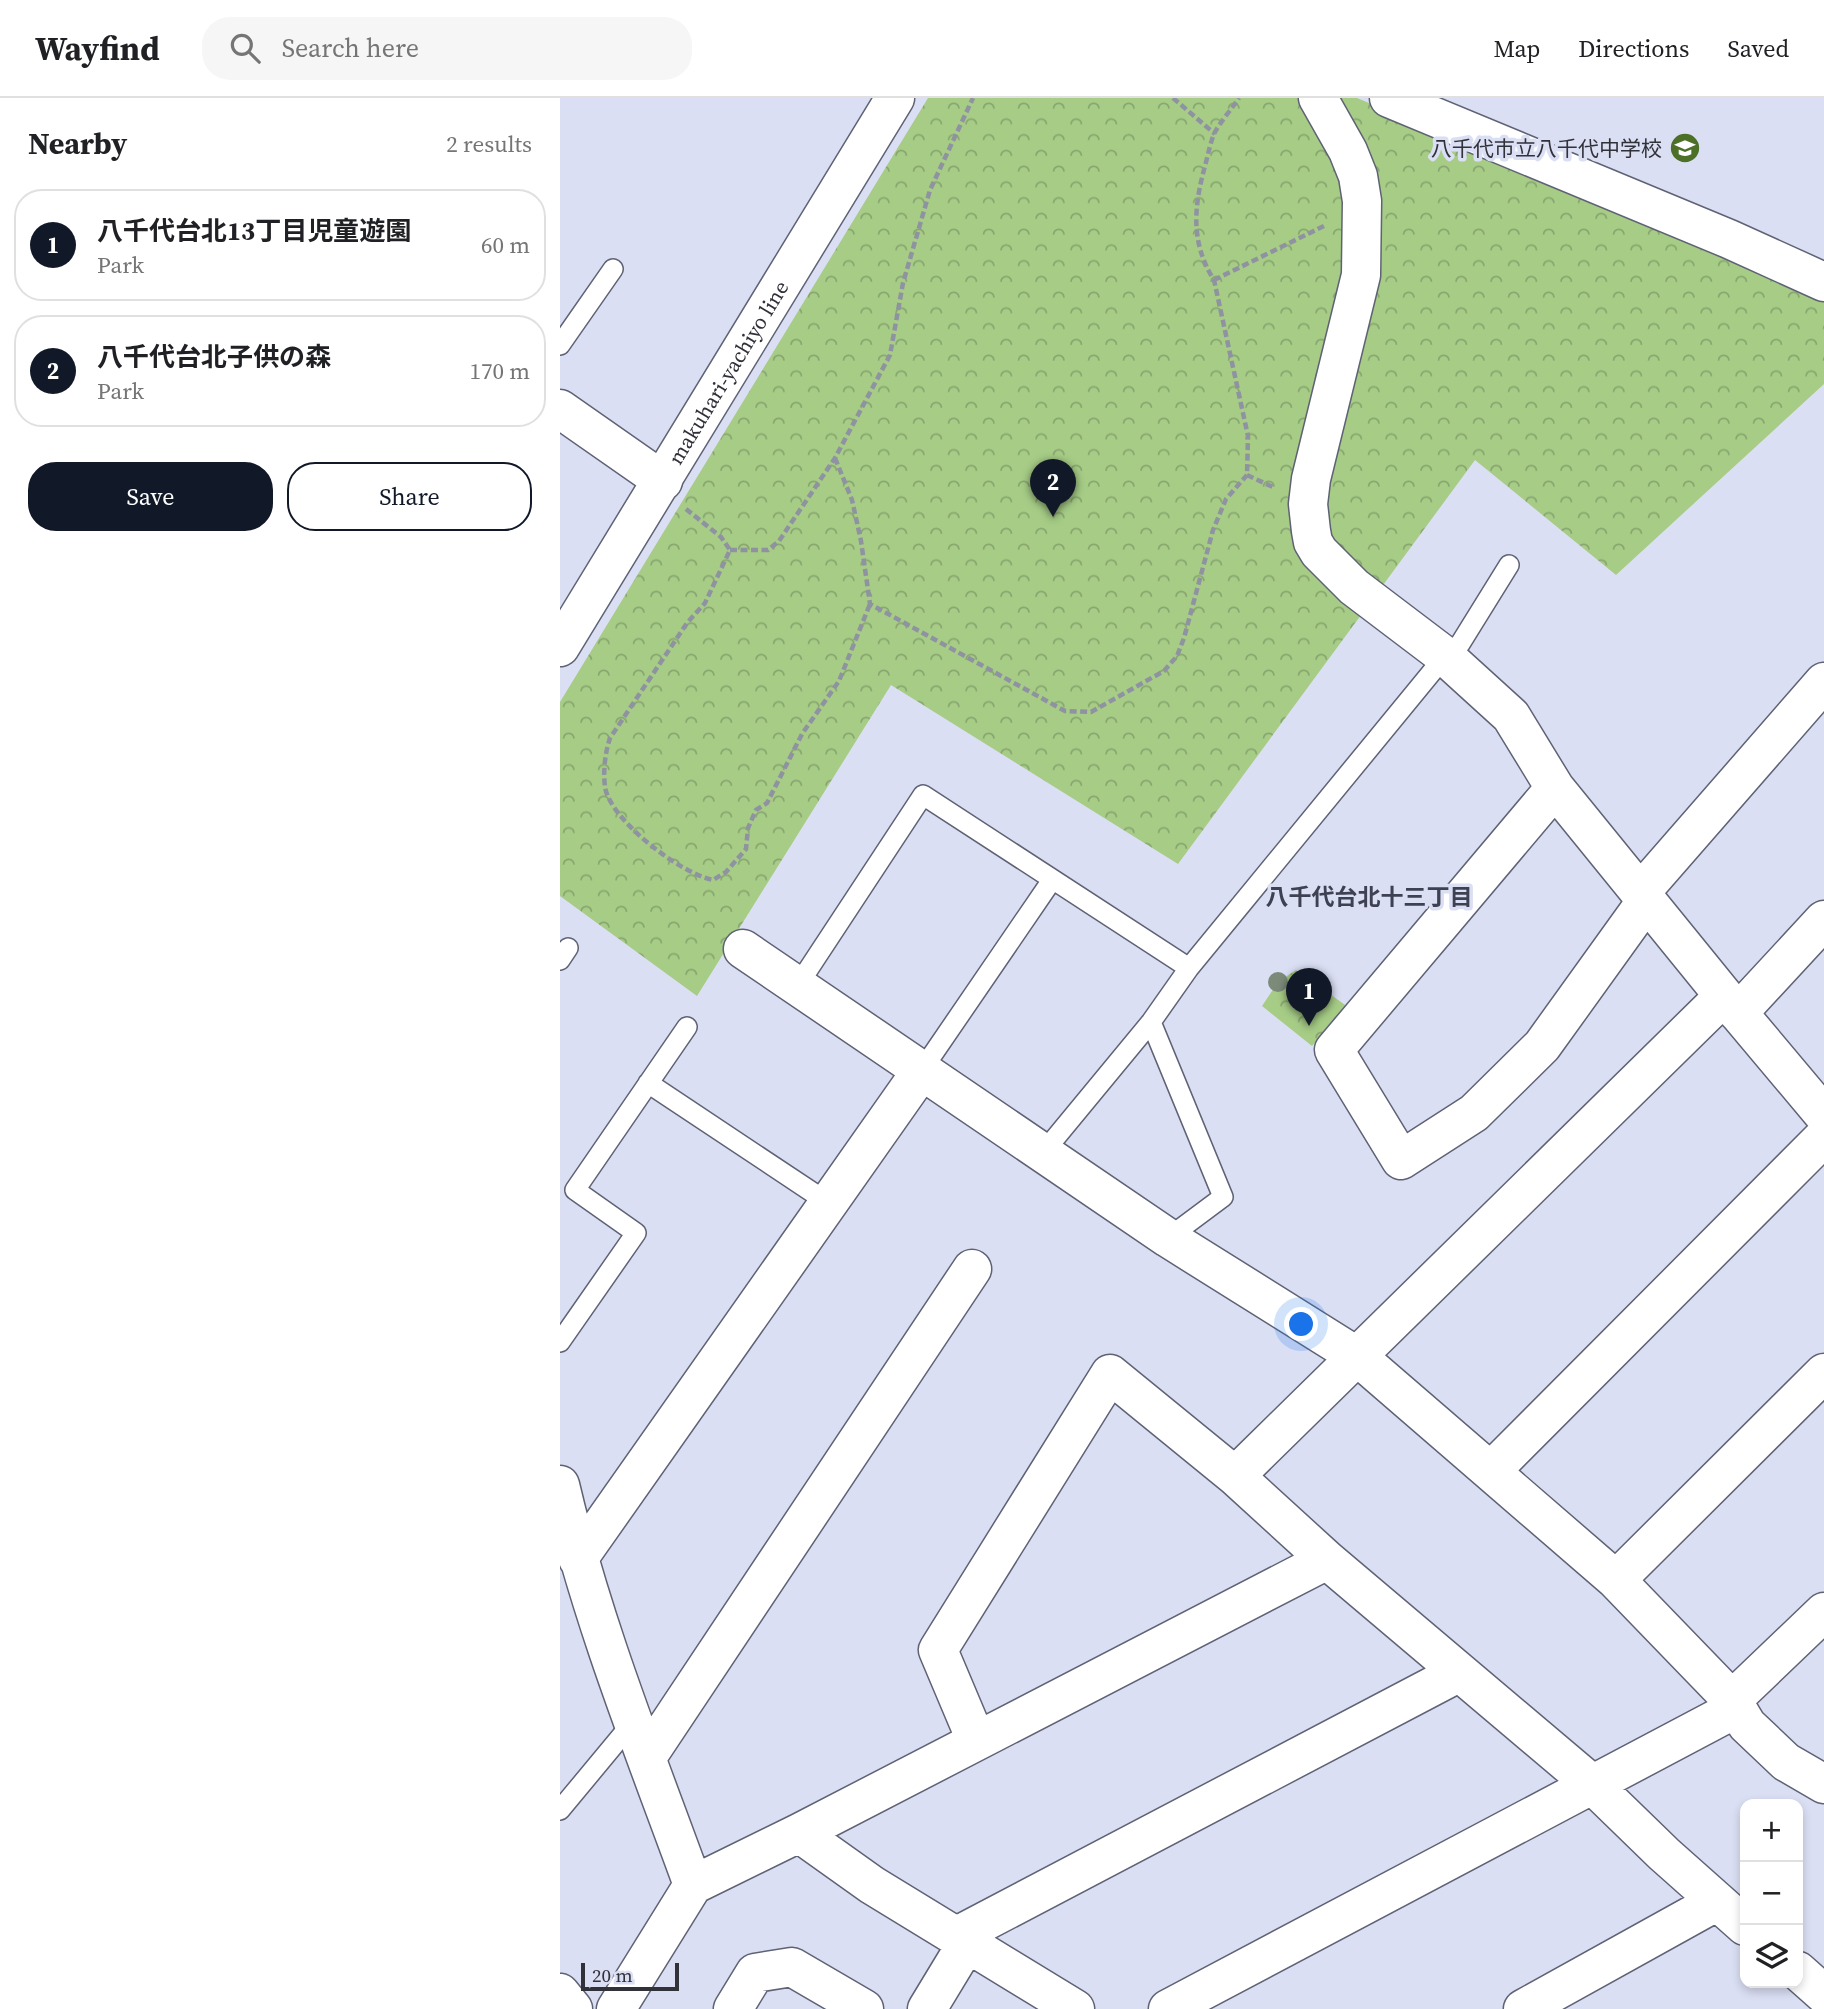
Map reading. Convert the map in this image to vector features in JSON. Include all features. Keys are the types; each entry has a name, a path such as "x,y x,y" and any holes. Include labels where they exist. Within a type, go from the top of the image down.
{"street":[{"name":"makuhari-yachiyo line","path":"560,647 671,492 895,98"},
{"path":"1318,98 1348,151 1357,176 1362,208 1361,275 1311,479 1308,504 1313,542 1353,587 1445,656 1511,716 1555,788 1824,1115"},
{"path":"1390,98 1729,239 1824,282"},
{"path":"560,409 671,492"},
{"path":"1555,788 1334,1050 1401,1160 1474,1113 1542,1046 1643,897 1820,694"},
{"path":"1235,1475 1824,920"},
{"path":"743,949 1168,1238 1358,1357 1616,1580 1735,1704 1747,1725 1786,1762 1824,1784"},
{"path":"570,1553 830,1204 922,1070"},
{"path":"1491,1471 1824,1137"},
{"path":"647,1757 972,1269"},
{"path":"1616,1580 1824,1373"},
{"path":"976,1740 938,1650 1110,1374 1235,1475 1327,1560 1592,1785 1744,1925"},
{"path":"560,1485 570,1553 693,1885"},
{"path":"616,2009 693,1885 1327,1560"},
{"path":"1168,2009 1592,1785 1735,1704 1824,1612"},
{"path":"927,2009 961,1940 1458,1672"},
{"path":"799,1833 872,1885 1075,2009"},
{"path":"1523,2009 1716,1902"},
{"path":"733,2009 755,1973 792,1967 864,2009"},
{"path":"1803,1976 1824,1994"},
{"path":"560,1993 573,2009"}],"lane":[{"path":"560,345 613,269"},
{"path":"1042,1154 1151,1022 1189,968 1445,656 1460,643 1509,565"},
{"path":"798,985 923,795 1189,968"},
{"path":"922,1070 1052,880"},
{"path":"1151,1022 1223,1196 1168,1238"},
{"path":"560,1342 636,1233 575,1190 687,1027"},
{"path":"648,1083 830,1204"},
{"path":"560,1810 633,1722"}],"path":[{"path":"730,550 768,550 779,541 835,458 890,355 902,283 930,190 973,98"},
{"path":"1173,98 1214,134"},
{"path":"870,604 1065,711 1091,712 1164,671 1177,656 1213,530 1226,499 1247,475 1248,436 1214,280 1199,248 1195,211 1214,134 1238,98"},
{"path":"1214,280 1362,208"},
{"path":"730,550 705,603 687,623 610,738 606,758 605,788 616,810 653,848 702,878 713,880 726,872 746,849 748,828 755,810 767,803 803,734 839,681 870,604 864,554 852,500 835,458"},
{"path":"671,492 722,537 730,550"}],"green space":[{"path":"928,98 1357,98 1723,250 1824,296 1824,384 1616,575 1475,460 1178,864 891,685 697,996 560,896 560,702"},
{"path":"1296,970 1348,1007 1312,1046 1262,1006 1278,982"}],"place":[{"name":"八千代市立八千代中学校","path":"1685,148"},
{"name":"八千代台北子供の森","path":"1053,517"},
{"name":"八千代台北13丁目児童遊園","path":"1309,1026"}],"district":[{"name":"八千代台北十三丁目","path":"1369,897"}]}
